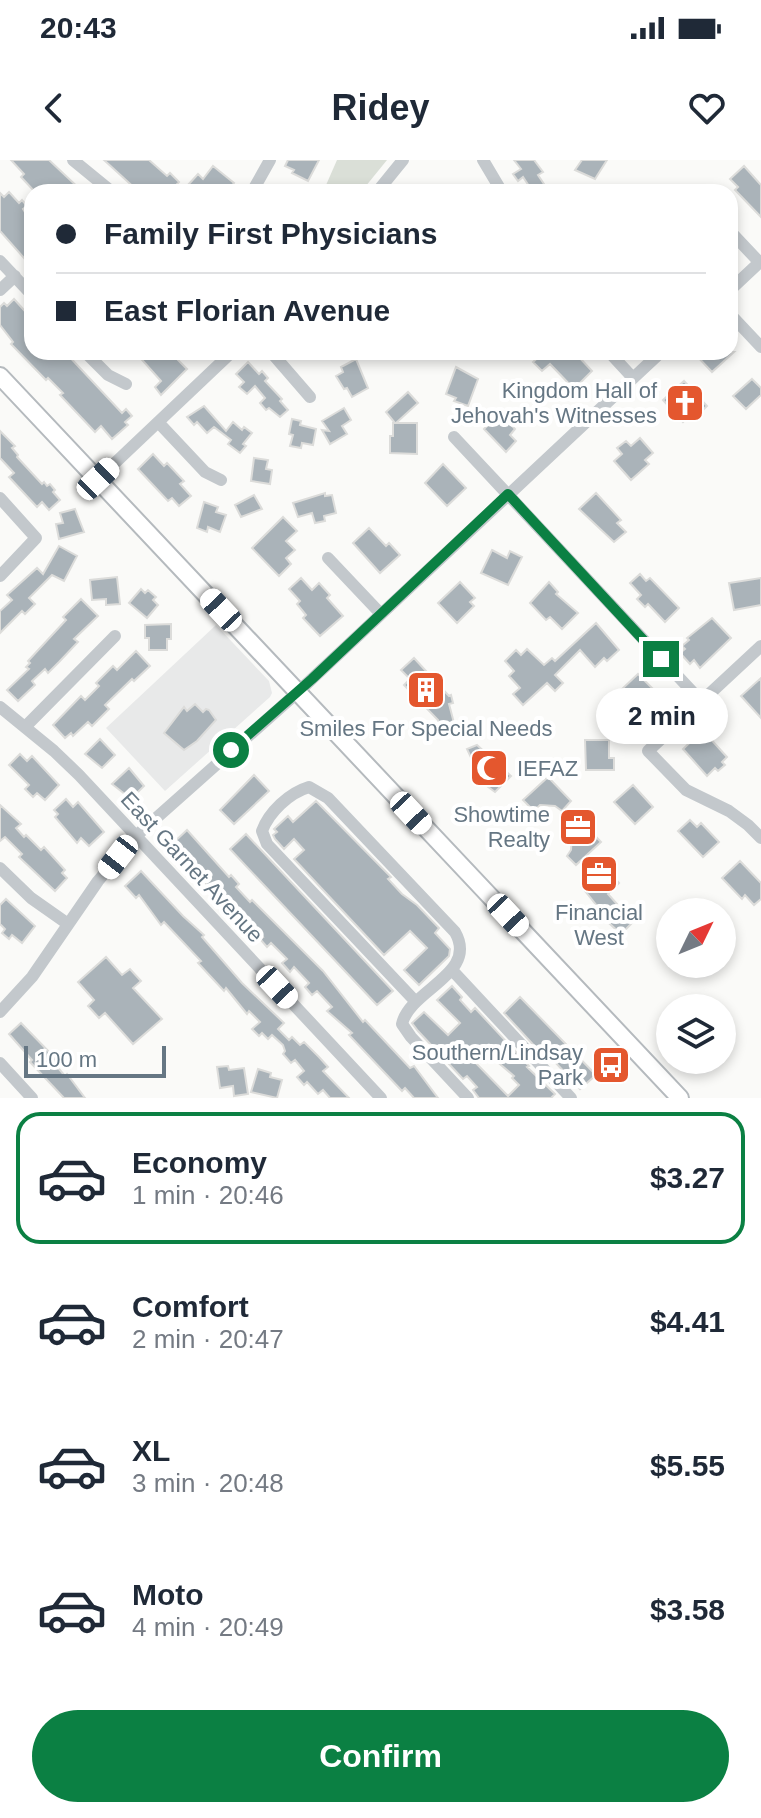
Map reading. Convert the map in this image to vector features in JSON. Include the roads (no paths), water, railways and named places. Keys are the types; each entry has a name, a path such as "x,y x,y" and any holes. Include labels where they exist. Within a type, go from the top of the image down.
{"main road":[{"path":"0,376 680,1098"}],"street":[{"path":"73,160 102,184"},
{"path":"256,184 270,160"},
{"path":"384,184 403,160"},
{"path":"483,160 497,184"},
{"path":"738,239 760,262 738,283"},
{"path":"0,261 24,286"},
{"path":"0,290 15,276"},
{"path":"738,323 761,347"},
{"path":"94,360 108,375 126,384"},
{"path":"98,479 224,360"},
{"path":"278,360 310,397"},
{"path":"616,360 633,378"},
{"path":"0,1012 32,977 98,881 136,836 298,692 652,360"},
{"path":"158,422 205,472 221,480"},
{"path":"454,437 701,701"},
{"path":"0,498 36,538 0,576"},
{"path":"328,558 380,613"},
{"path":"26,726 115,636"},
{"path":"761,646 648,751 686,790 729,811 761,838"},
{"name":"East Garnet Avenue","path":"0,707 26,726 79,775 381,1098"},
{"path":"416,1002 267,844 262,831 267,818 297,790 309,787 328,798 455,932 461,943 460,958 452,970 405,1013 402,1024 468,1098"},
{"path":"0,868 31,898 68,924"},
{"path":"452,970 571,1098"},
{"path":"0,1063 32,1098"}],"place":[{"name":"Kingdom Hall of Jehovah's Witnesses","path":"685,403"},
{"name":"Smiles For Special Needs","path":"426,690"},
{"name":"IEFAZ","path":"489,768"},
{"name":"Showtime Realty","path":"578,827"},
{"name":"Financial West","path":"599,874"},
{"name":"Southern/Lindsay Park","path":"611,1065"}]}
